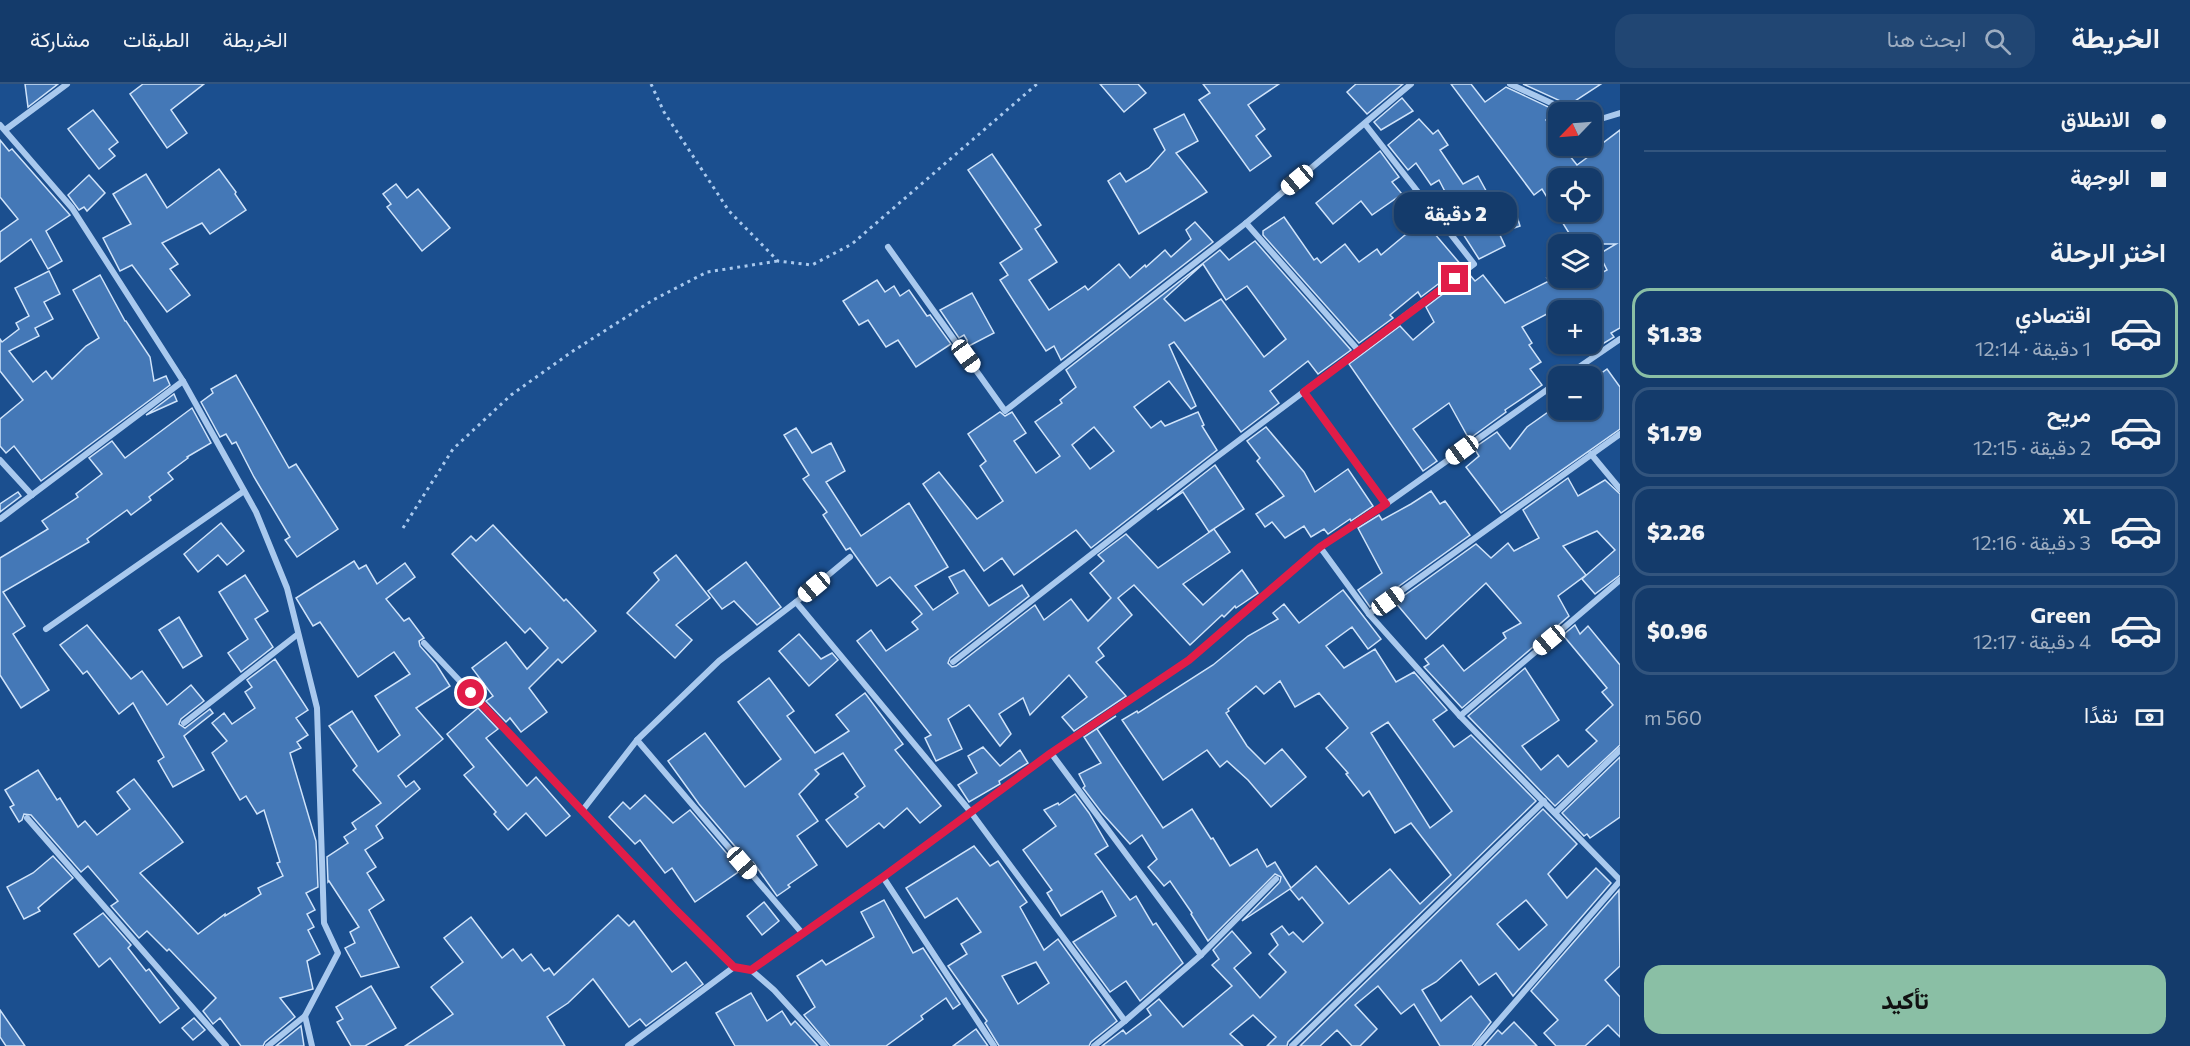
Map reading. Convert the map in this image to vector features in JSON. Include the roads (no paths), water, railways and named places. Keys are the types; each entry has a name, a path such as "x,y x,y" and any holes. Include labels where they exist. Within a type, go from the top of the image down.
{"street":[{"path":"67,84 2,127 72,208 183,381 256,512 287,588 317,708 324,923 338,953 305,1016 268,1046"},
{"path":"888,247 1005,411 1246,223 1411,84"},
{"path":"1510,84 1549,102"},
{"path":"1602,118 1620,113"},
{"path":"953,662 1210,462 1474,264 1365,124"},
{"path":"1246,223 1359,351"},
{"path":"1581,366 1620,339"},
{"path":"0,519 183,381"},
{"path":"751,970 883,877 1051,753 1189,660 1320,547 1386,504 1548,389"},
{"path":"1304,392 1386,504"},
{"path":"1369,614 1620,434"},
{"path":"1591,454 1620,489"},
{"path":"0,460 32,495"},
{"path":"46,629 244,491"},
{"path":"1320,547 1369,614 1460,716 1620,880 1477,1046"},
{"path":"582,811 637,740 719,661 850,557"},
{"path":"1460,716 1620,579"},
{"path":"796,602 970,811 1125,1021"},
{"path":"184,723 298,634"},
{"path":"424,643 674,908 734,967 751,970 774,990 825,1046"},
{"path":"637,740 802,933"},
{"path":"1555,813 1620,750"},
{"path":"1051,753 1201,955"},
{"path":"1292,1046 1544,801"},
{"path":"27,818 226,1046"},
{"path":"883,877 994,1046"},
{"path":"1094,1046 1201,955 1276,879"},
{"path":"628,1046 734,967"},
{"path":"305,1016 312,1046"}]}
